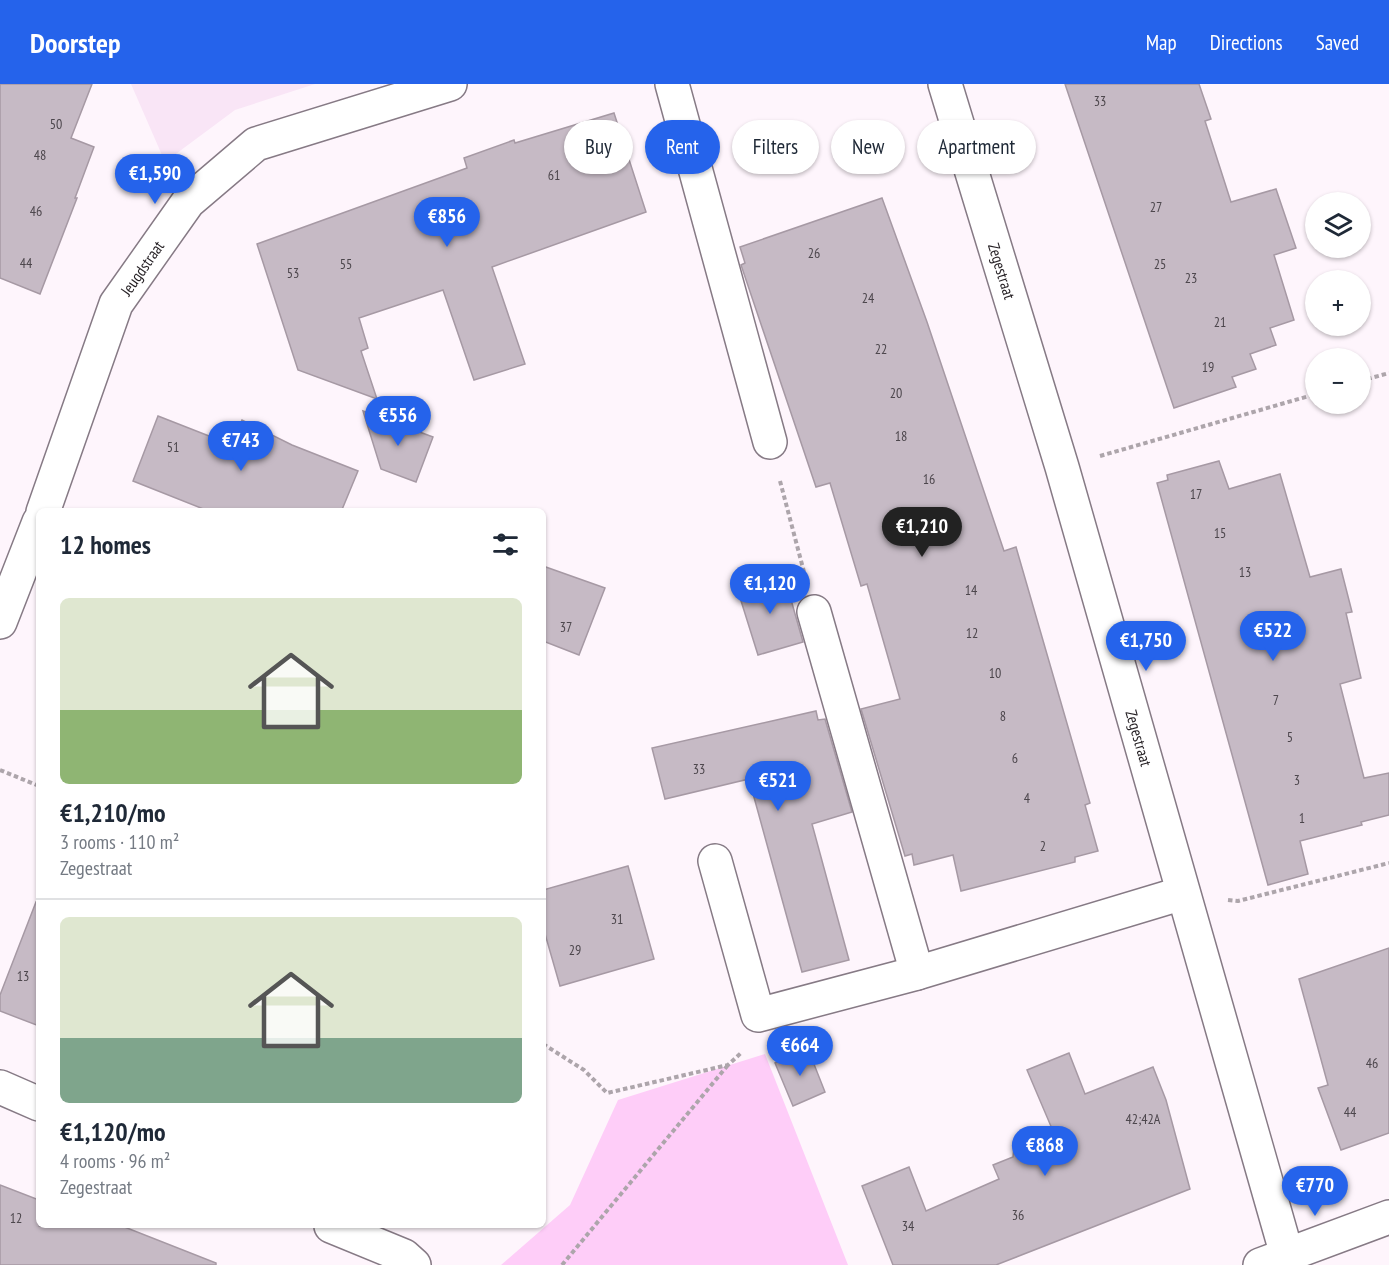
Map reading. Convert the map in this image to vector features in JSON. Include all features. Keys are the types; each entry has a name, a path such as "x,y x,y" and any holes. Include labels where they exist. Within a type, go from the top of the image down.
{"street":[{"name":"Jeugdstraat","path":"44,508 116,304 188,202 256,144 450,84"},
{"path":"672,84 770,442"},
{"name":"Zegestraat","path":"945,84 1062,467 1182,893 1277,1262"},
{"path":"0,622 36,530"},
{"path":"814,612 917,973"},
{"path":"715,861 758,1015 917,973 1182,893"},
{"path":"0,1087 36,1103"},
{"path":"1277,1262 1389,1217"},
{"path":"336,1228 404,1256 414,1265"}],"path":[{"path":"1371,378 1389,373"},
{"path":"1062,467 1305,397"},
{"path":"770,442 814,612"},
{"path":"0,770 36,785"},
{"path":"1182,893 1239,901 1389,863"},
{"path":"562,1265 728,1065 757,1038 758,1015"},
{"path":"546,1046 584,1070 607,1093 728,1065"}],"shaded area":[{"path":"131,84 315,84 235,110 165,162"},
{"path":"765,1054 848,1265 501,1265 570,1205 618,1100"}],"building":[{"path":"0,84 92,84 71,138 94,147 40,294 0,278"},
{"path":"1065,84 1199,84 1211,119 1205,121 1231,202 1276,189 1296,248 1274,255 1294,320 1270,328 1276,345 1250,354 1256,369 1232,377 1236,387 1174,408"},
{"path":"614,113 616,120 591,120"},
{"path":"564,128 564,174 633,174 633,172 646,212 492,267 525,364 474,380 443,290 359,318 368,348 361,351 377,399 298,370 257,244 467,168 464,158 514,140 515,143"},
{"path":"882,198 927,322 1004,551 1016,547 1090,803 1085,805 1098,851 1075,857 1075,862 961,891 953,855 914,865 912,854 905,856 861,709 900,699 867,584 861,586 830,483 816,487 741,265 745,263 740,247"},
{"path":"363,411 433,437 416,482 381,469"},
{"path":"158,416 232,445 242,420 292,445 358,471 343,508 201,508 133,481"},
{"path":"1219,461 1229,489 1280,474 1310,577 1341,569 1352,612 1346,613 1361,678 1340,684 1364,778 1389,773 1389,815 1361,822 1362,825 1300,841 1308,874 1268,885 1157,483 1168,480 1167,475"},
{"path":"546,567 605,588 579,655 546,642"},
{"path":"784,575 803,642 758,655 737,588"},
{"path":"816,711 818,720 825,719 852,812 812,824 849,960 802,972 749,779 665,799 652,748"},
{"path":"628,866 654,959 560,986 546,937 546,889"},
{"path":"36,902 36,1025 0,1011 0,995"},
{"path":"1389,948 1389,1133 1341,1150 1318,1088 1328,1085 1299,979"},
{"path":"808,1049 825,1092 793,1106 775,1063"},
{"path":"1069,1053 1085,1094 1153,1067 1166,1100 1190,1189 996,1265 893,1265 862,1186 909,1167 926,1211 999,1179 993,1165 1013,1157 1014,1146 1053,1131 1027,1070"},
{"path":"0,1185 36,1199 36,1228 127,1228 216,1263 216,1265 0,1265"}]}
